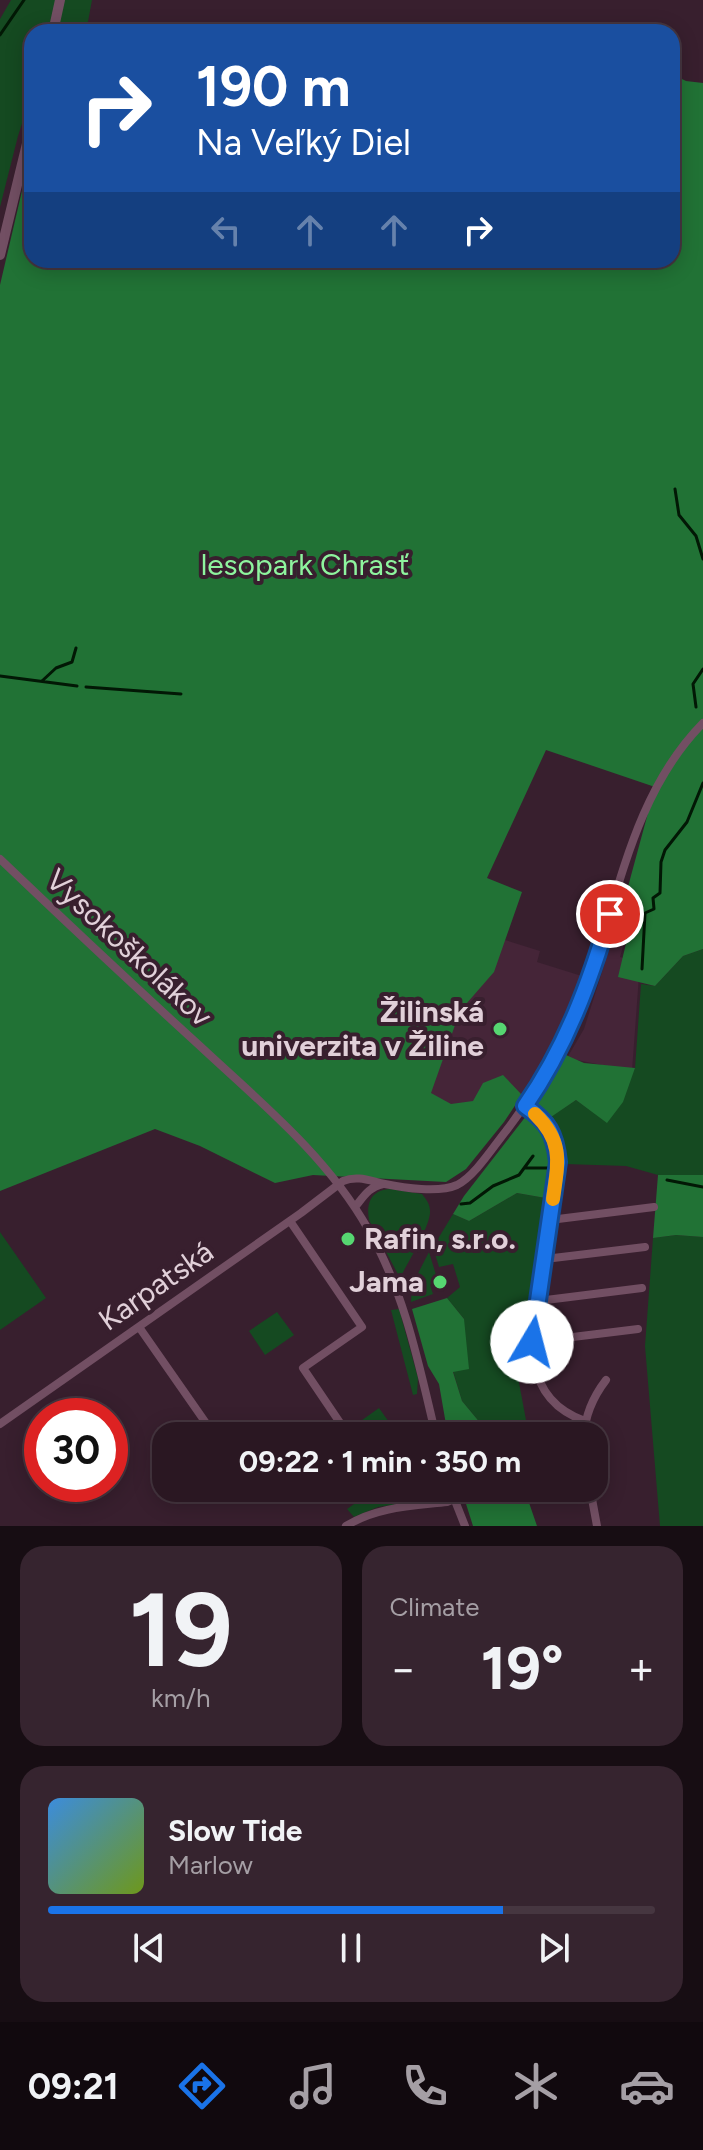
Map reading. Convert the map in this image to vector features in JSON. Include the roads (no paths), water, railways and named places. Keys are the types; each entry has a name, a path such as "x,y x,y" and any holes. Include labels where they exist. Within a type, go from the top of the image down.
{"street":[{"path":"55,24 60,0"},
{"path":"0,255 24,156"},
{"path":"339,1185 351,1178 436,1189 458,1184 473,1171 525,1106 563,1044 579,1007 635,836 655,790 677,753 703,723"},
{"name":"Vysokoškolákov","path":"0,859 281,1121 339,1185 385,1261 398,1293 412,1335 433,1422"},
{"path":"525,1106 548,1126 556,1142 558,1162 532,1342 536,1369 547,1394 563,1411 585,1421 606,1380"},
{"path":"355,1207 367,1191 384,1184"},
{"name":"Karpatská","path":"0,1424 339,1185"},
{"path":"550,1220 654,1207"},
{"path":"290,1221 362,1327 303,1368 340,1422"},
{"path":"545,1259 645,1247"},
{"path":"538,1301 642,1288"},
{"path":"139,1327 205,1422"},
{"path":"532,1342 638,1329"},
{"path":"346,1526 380,1511 447,1502"},
{"path":"455,1502 465,1526"},
{"path":"593,1502 597,1526"}],"waterway":[{"path":"0,35 24,0"},
{"path":"675,489 679,515 696,536 703,559"},
{"path":"42,681 56,668 72,662 76,648"},
{"path":"696,707 693,684 703,669"},
{"path":"0,676 77,686"},
{"path":"86,687 181,694"},
{"path":"642,969 645,913 654,909 653,898 660,893 661,862 665,850 687,822 703,783"},
{"path":"461,1204 470,1203 493,1186 519,1175 533,1156"},
{"path":"525,1168 549,1168"},
{"path":"667,1180 703,1187"}],"place":[{"name":"Žilinská univerzita v Žiline","path":"500,1029"},
{"name":"Rafin, s.r.o.","path":"348,1239"},
{"name":"Jama","path":"440,1282"}],"park label":[{"name":"lesopark Chrasť","path":"305,565"}]}
